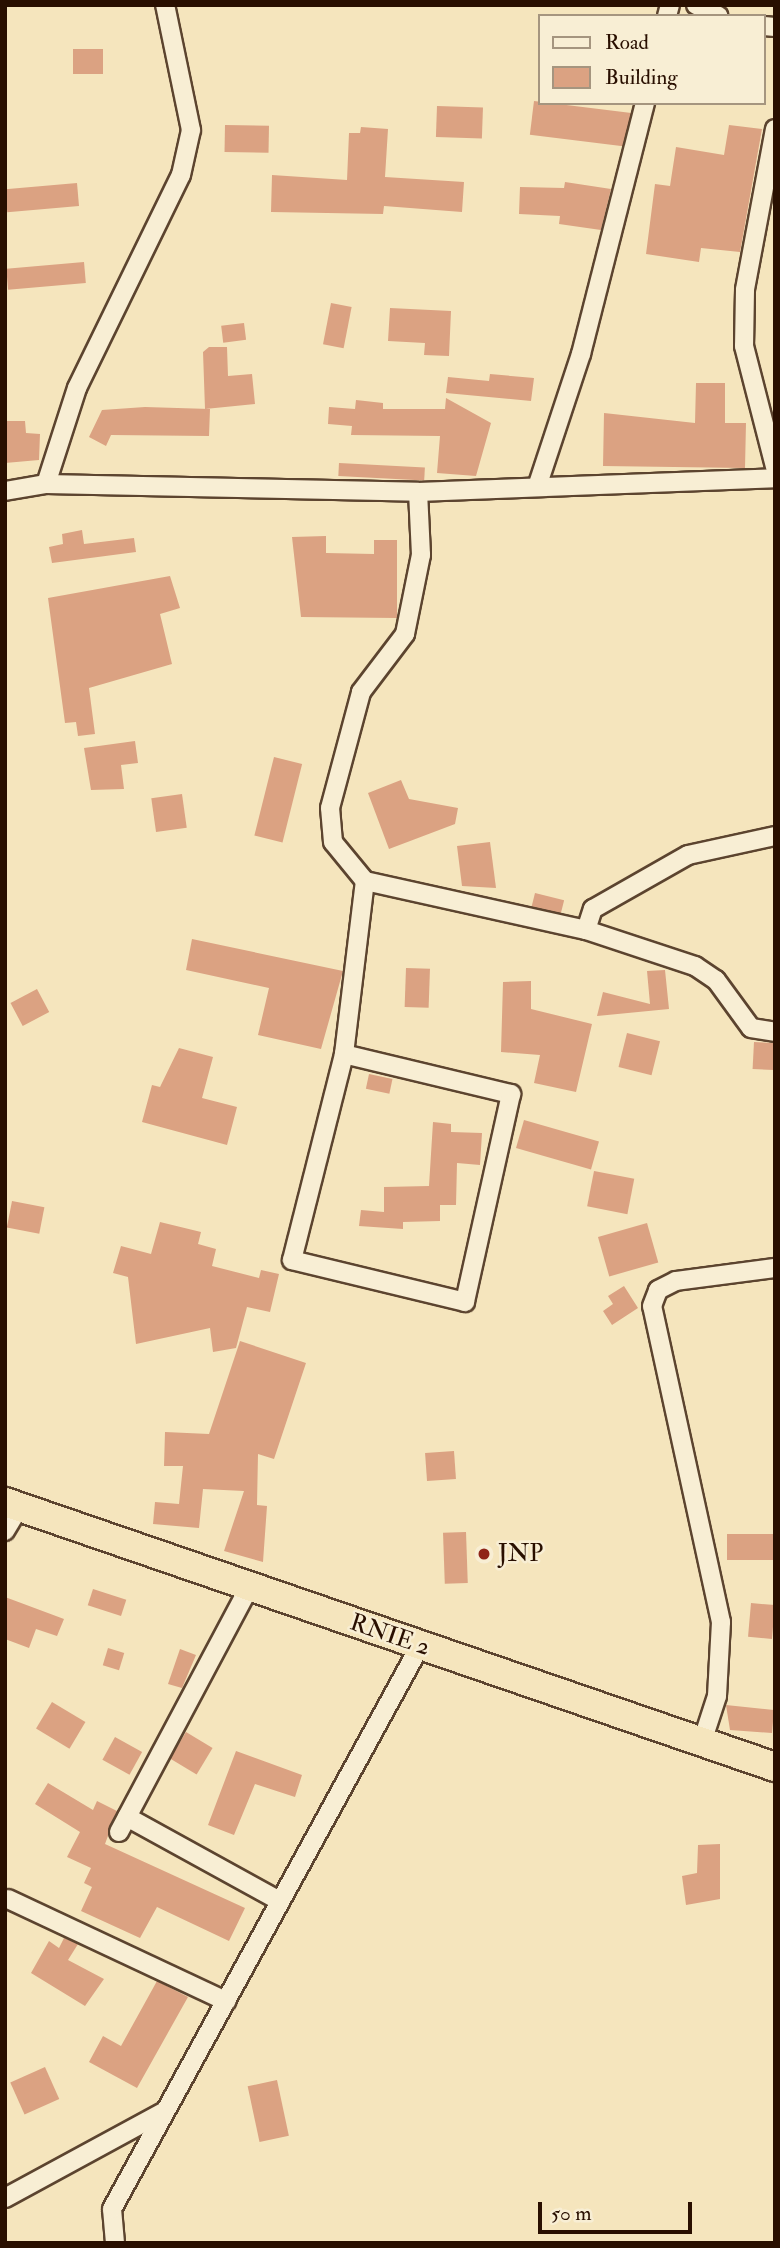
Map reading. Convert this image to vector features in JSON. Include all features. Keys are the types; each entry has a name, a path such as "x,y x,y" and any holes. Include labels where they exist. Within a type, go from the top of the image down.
{"highway":[{"name":"RNIE 2","path":"12,1504 775,1767"}],"street":[{"path":"46,484 77,388 181,175 191,130 165,5"},
{"path":"696,5 715,14"},
{"path":"538,484 581,354 644,105"},
{"path":"775,129 746,290 744,346 775,467"},
{"path":"5,491 46,484 418,492 538,484 775,478"},
{"path":"418,492 421,555 405,634 361,692 330,808 333,842 365,881 586,930 695,966 716,980 751,1028 775,1032"},
{"path":"586,930 593,909 688,855 775,836"},
{"path":"344,1054 511,1094 465,1302 292,1260 344,1054 365,881"},
{"path":"702,1742 717,1696 721,1622 652,1306 658,1290 676,1280 775,1268"},
{"path":"5,1531 12,1504"},
{"path":"249,1587 123,1824 280,1901"},
{"path":"116,2243 112,2209 420,1646"},
{"path":"8,1899 226,2001"},
{"path":"5,2198 166,2110"}],"building":[{"path":"73,49 103,49 103,74 73,74"},
{"path":"534,101 538,101 538,105 567,105 631,113 627,147 530,135"},
{"path":"437,106 483,108 482,139 436,137"},
{"path":"225,125 269,126 269,153 225,152"},
{"path":"729,125 762,129 740,252 701,248 699,262 646,254 655,184 670,186 676,147 724,155"},
{"path":"361,127 388,129 385,177 464,182 462,212 384,206 383,214 271,212 272,175 347,180 349,133 360,133"},
{"path":"565,182 611,189 601,230 559,224 560,216 519,214 520,187 564,188"},
{"path":"77,183 79,206 7,212 5,189"},
{"path":"84,262 86,283 8,290 6,269"},
{"path":"331,303 352,307 344,348 323,344"},
{"path":"390,308 451,311 449,356 424,355 425,343 388,341"},
{"path":"244,323 246,340 223,343 221,326"},
{"path":"209,347 227,347 228,376 252,374 255,404 205,409 203,352"},
{"path":"490,374 534,378 531,401 446,393 448,377 489,381"},
{"path":"696,383 725,383 725,423 746,423 745,468 603,466 604,413 695,423"},
{"path":"446,398 491,423 476,476 437,473 440,436 351,435 352,426 328,424 329,407 355,409 356,400 383,403 383,409 445,409"},
{"path":"145,407 210,409 209,436 111,435 106,446 89,437 102,410"},
{"path":"5,421 25,421 26,433 40,434 39,460 5,463"},
{"path":"339,463 425,468 424,480 338,476"},
{"path":"82,530 84,544 134,538 136,552 52,563 49,547 63,544 62,534"},
{"path":"326,536 326,553 374,554 374,540 397,540 397,618 301,617 292,537"},
{"path":"170,576 180,608 160,614 172,664 89,688 95,734 78,736 76,722 65,723 48,598"},
{"path":"135,741 138,763 121,765 124,789 91,790 84,748"},
{"path":"274,757 302,764 283,843 254,836"},
{"path":"401,780 409,799 458,808 455,824 389,849 368,793"},
{"path":"182,794 187,828 156,832 151,798"},
{"path":"490,842 496,888 462,886 457,846"},
{"path":"535,893 564,900 561,914 532,907"},
{"path":"192,939 343,971 321,1049 258,1035 269,988 186,970"},
{"path":"406,968 430,969 429,1008 405,1007"},
{"path":"665,970 669,1009 597,1016 603,992 650,1004 647,971"},
{"path":"531,981 531,1009 592,1024 576,1092 534,1083 540,1055 501,1052 503,982"},
{"path":"37,989 49,1012 23,1026 11,1003"},
{"path":"627,1033 660,1041 652,1075 619,1067"},
{"path":"754,1042 775,1043 774,1070 753,1069"},
{"path":"179,1048 213,1057 202,1098 237,1107 227,1145 142,1122 152,1085 160,1087"},
{"path":"369,1074 392,1079 389,1094 366,1089"},
{"path":"524,1120 599,1141 591,1169 516,1148"},
{"path":"433,1122 451,1124 451,1132 482,1133 480,1165 457,1163 456,1205 440,1205 440,1221 403,1222 403,1229 359,1226 361,1210 384,1212 384,1187 429,1186"},
{"path":"594,1171 634,1179 627,1214 587,1206"},
{"path":"12,1201 44,1207 39,1234 7,1228"},
{"path":"160,1222 201,1232 198,1244 216,1249 212,1266 259,1278 261,1270 279,1274 270,1312 247,1307 236,1348 213,1352 210,1328 136,1344 128,1277 113,1273 121,1246 151,1254"},
{"path":"647,1223 658,1262 609,1276 598,1237"},
{"path":"624,1286 638,1308 612,1325 603,1311 613,1304 608,1296"},
{"path":"240,1341 306,1363 274,1459 258,1454 257,1505 267,1506 263,1562 224,1551 244,1491 203,1489 199,1528 153,1524 155,1502 179,1504 183,1466 164,1466 165,1432 209,1434"},
{"path":"454,1451 456,1479 427,1481 425,1453"},
{"path":"466,1532 468,1583 445,1584 443,1533"},
{"path":"727,1534 775,1534 775,1560 727,1560"},
{"path":"93,1589 126,1600 121,1616 88,1605"},
{"path":"5,1597 64,1619 57,1636 36,1629 29,1648 5,1639"},
{"path":"751,1603 775,1605 772,1639 748,1637"},
{"path":"108,1648 124,1653 119,1670 103,1665"},
{"path":"180,1649 196,1655 182,1688 168,1684"},
{"path":"52,1702 85,1722 69,1749 36,1729"},
{"path":"726,1705 774,1710 772,1733 730,1730"},
{"path":"186,1732 213,1748 197,1775 170,1759"},
{"path":"115,1737 142,1752 130,1775 102,1760"},
{"path":"236,1751 302,1775 295,1797 255,1784 234,1835 208,1825"},
{"path":"48,1783 93,1810 97,1801 117,1811 105,1844 245,1908 229,1941 157,1907 140,1938 81,1911 92,1887 84,1883 91,1868 67,1857 80,1832 35,1804"},
{"path":"720,1844 720,1899 686,1905 682,1876 697,1873 698,1845"},
{"path":"64,1938 78,1944 68,1960 104,1979 85,2006 31,1973 49,1941 59,1948"},
{"path":"157,1981 188,1997 137,2088 89,2062 103,2036 121,2046"},
{"path":"45,2067 59,2099 25,2114 10,2082"},
{"path":"277,2080 289,2136 260,2142 248,2086"}],"place":[{"name":"JNP","path":"484,1554"}]}
